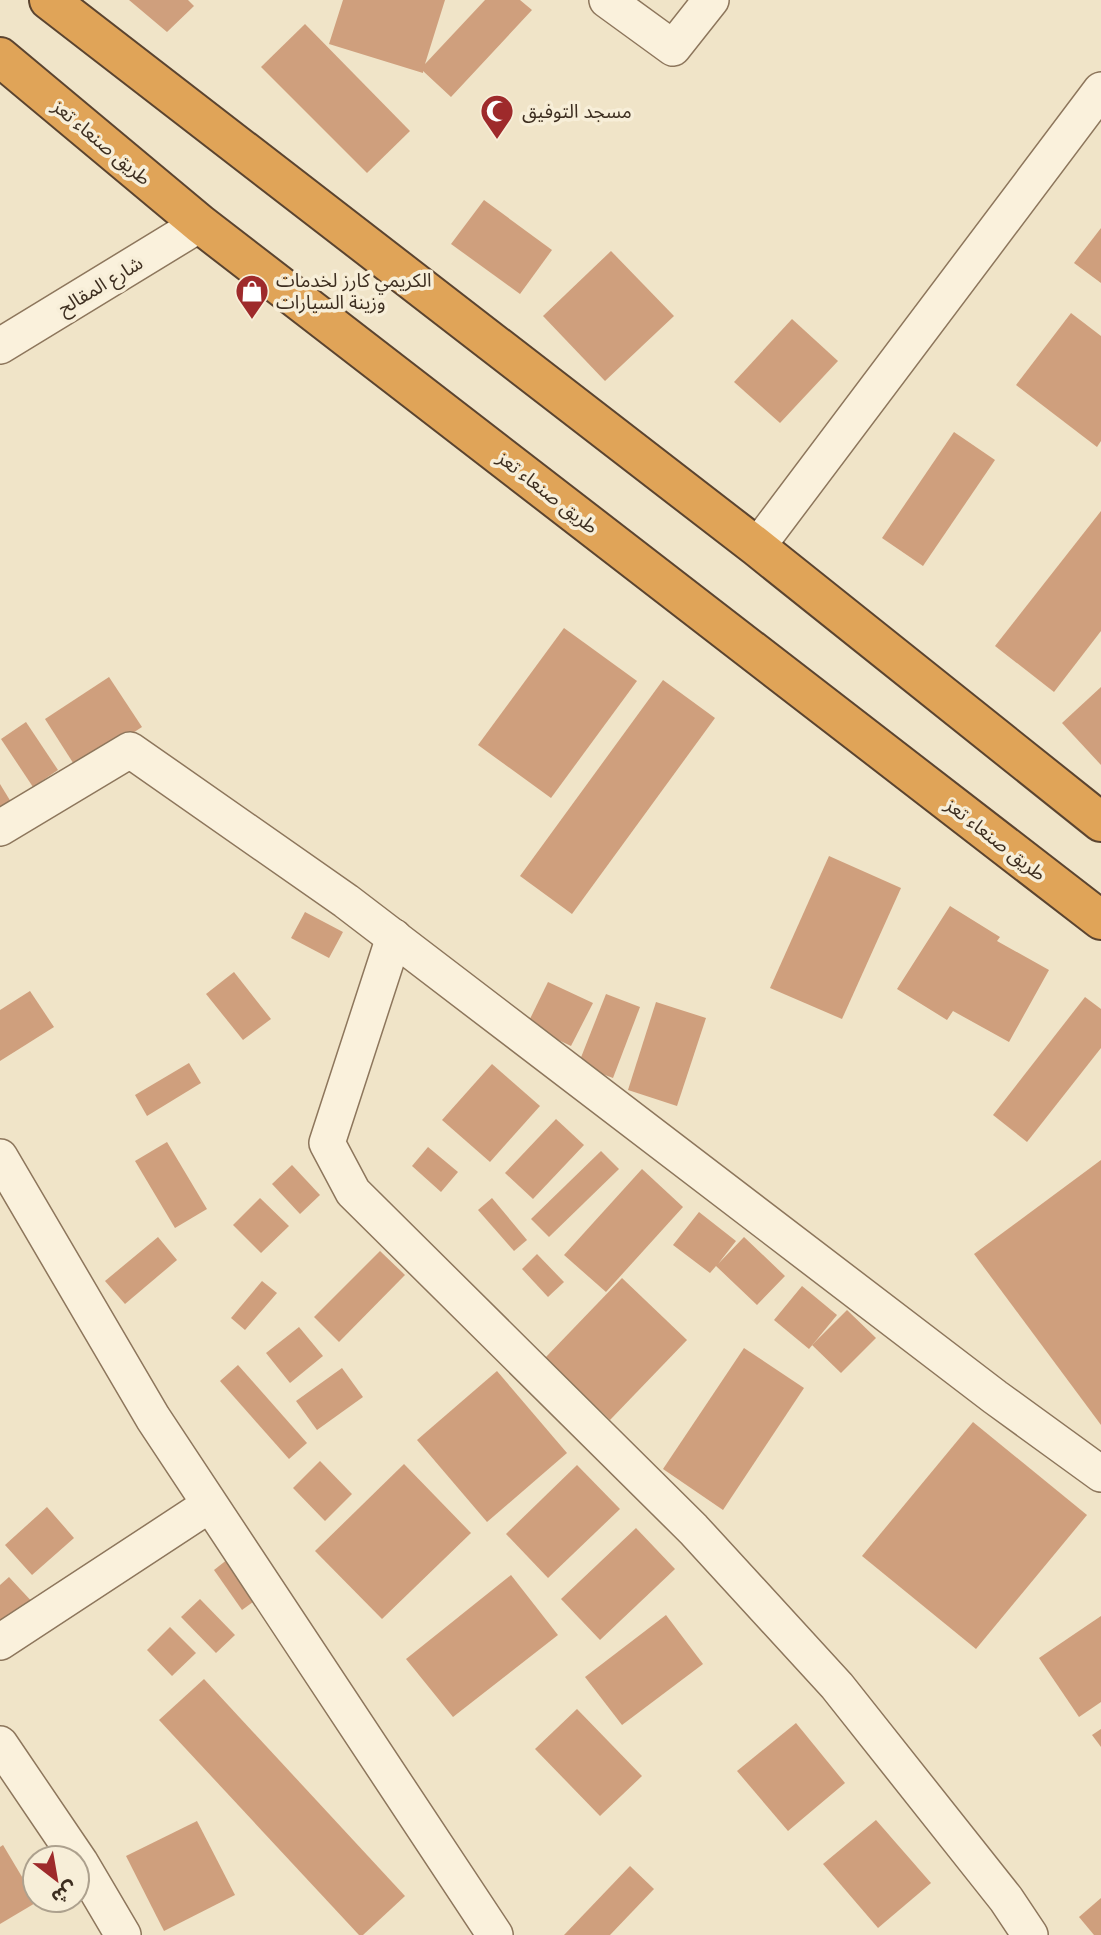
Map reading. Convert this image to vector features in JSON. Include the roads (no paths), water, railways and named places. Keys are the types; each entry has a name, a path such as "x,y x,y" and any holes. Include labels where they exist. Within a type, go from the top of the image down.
{"highway":[{"path":"50,0 757,547 1101,822"},
{"name":"طريق صنعاء تعز","path":"0,57 200,224 1101,920"}],"street":[{"path":"607,0 673,48 710,0"},
{"path":"757,547 1101,90"},
{"name":"شارع المقالح","path":"0,345 200,224"},
{"path":"0,828 130,750 346,901 995,1397 1101,1474"},
{"path":"394,937 327,1143 353,1192 693,1529 810,1657 1006,1899 1030,1935"},
{"path":"0,1157 153,1418 495,1935"},
{"path":"0,1642 209,1505"},
{"path":"0,1744 80,1862 123,1935"}],"place":[{"name":"مسجد التوفيق","path":"497,141"},
{"name":"الكريمي كارز لخدمات وزينة السيارات","path":"252,321"}]}
